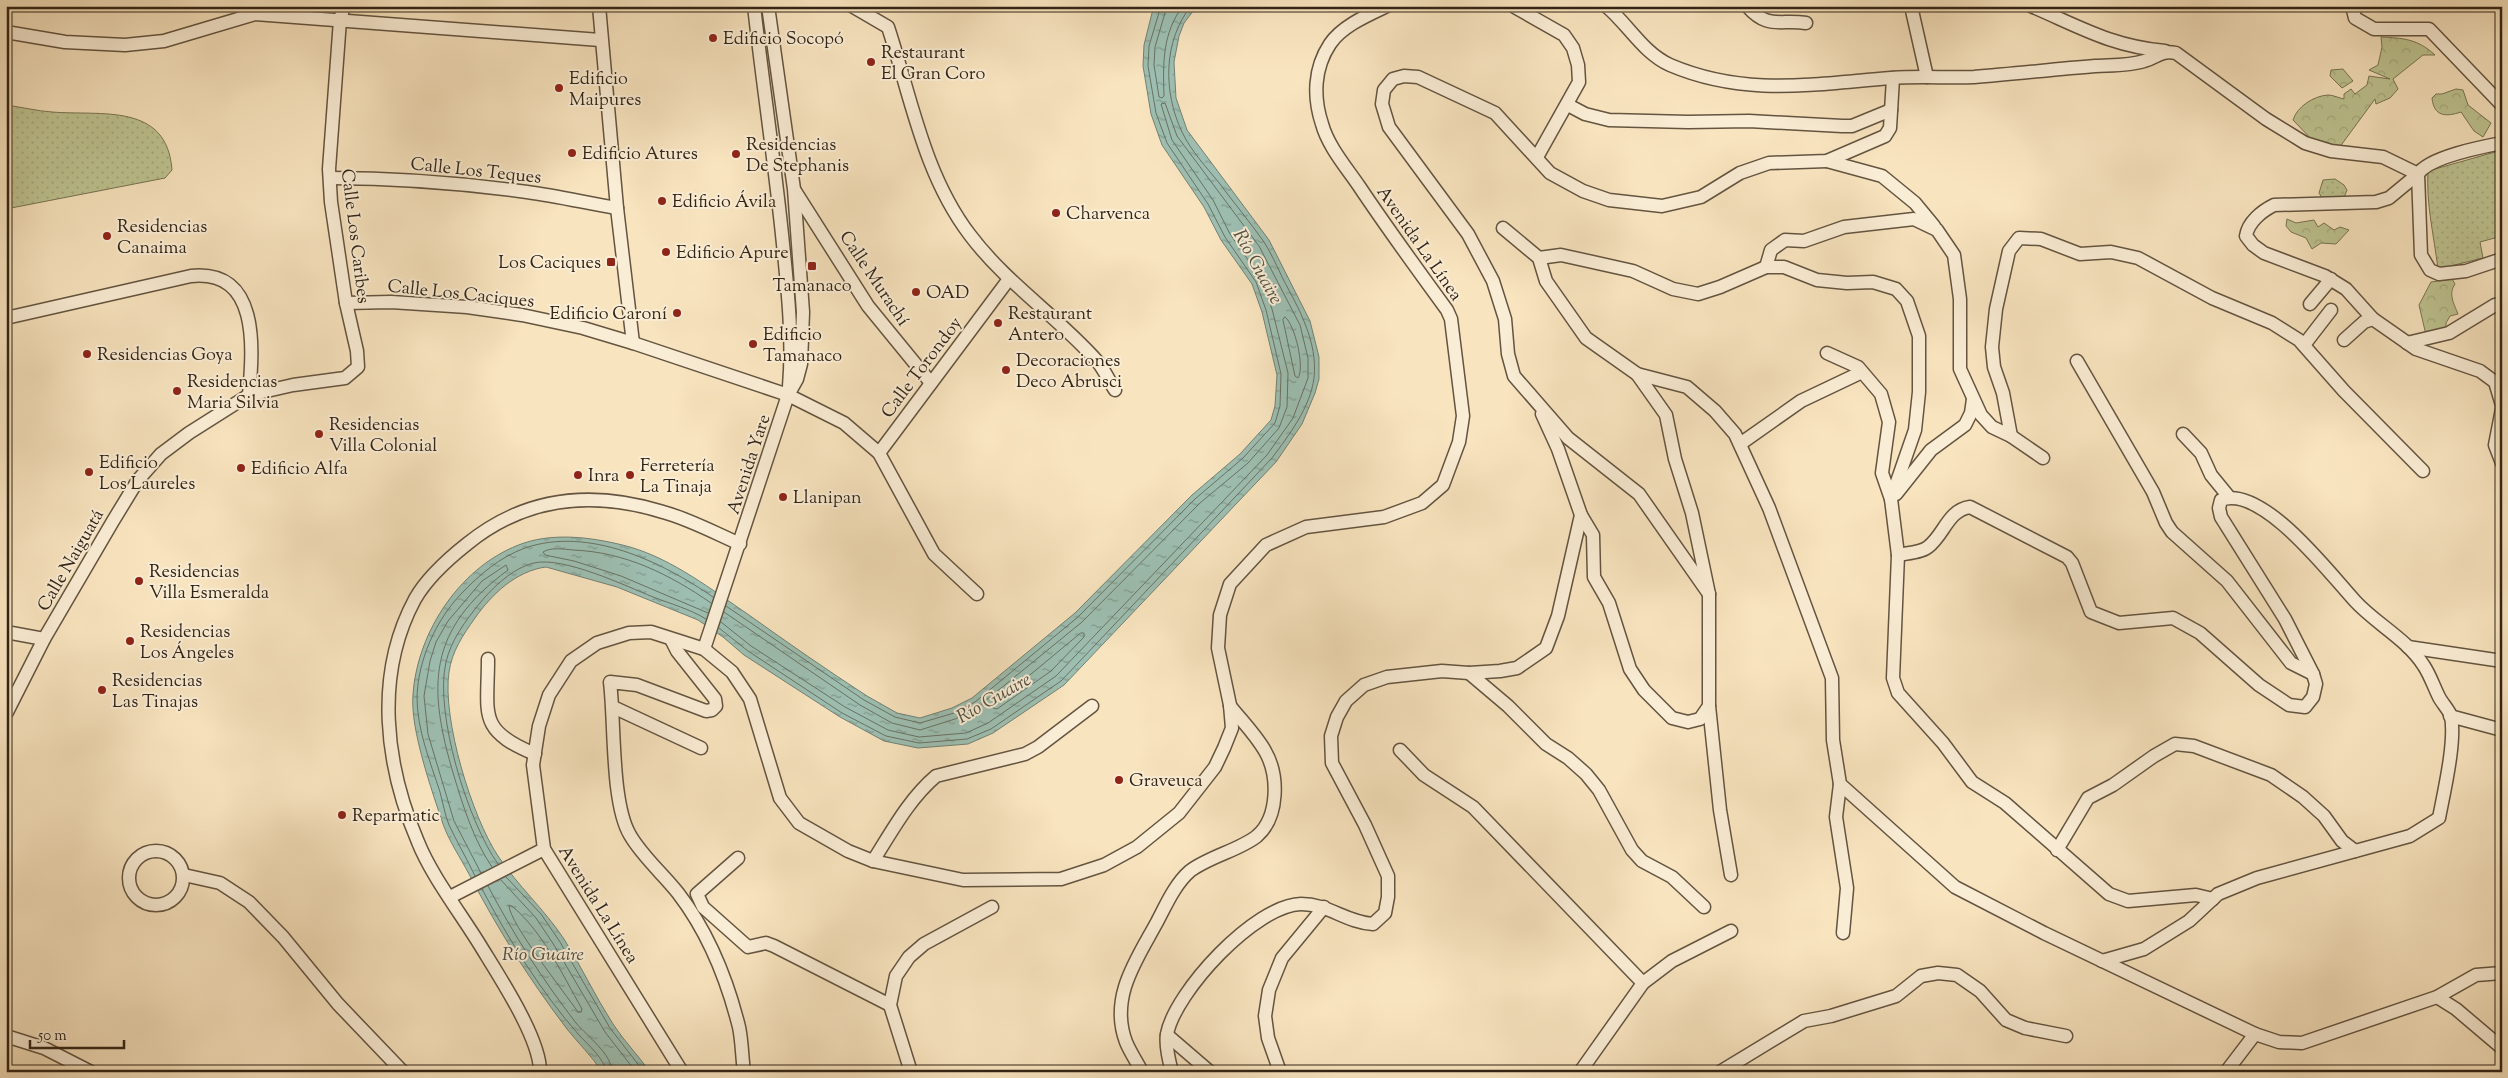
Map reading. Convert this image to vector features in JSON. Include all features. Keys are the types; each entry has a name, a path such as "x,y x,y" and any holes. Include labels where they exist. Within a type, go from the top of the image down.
{"street":[{"name":"Calle Los Caribes","path":"344,6 340,20 330,178 331,202 346,303 357,351"},
{"path":"598,6 617,208 633,342"},
{"path":"754,6 775,165 792,341 788,395"},
{"path":"768,6 794,189 803,312 801,364 797,379 788,395"},
{"path":"852,6 888,27 919,131 942,190 970,235 1009,278 1098,362 1114,390"},
{"name":"Avenida La Línea","path":"682,1072 544,849 533,765 539,726 549,695 571,662 597,643 629,633 651,632 704,649 732,672 750,699 780,798 799,823 848,851 873,861 963,880 1061,879 1104,865 1137,847 1179,813 1215,767 1232,728 1230,705 1218,648 1220,615 1230,584 1266,545 1306,527 1384,517 1422,503 1442,485 1459,442 1463,416 1451,320 1447,310 1394,239 1337,154 1322,126 1316,103 1319,67 1331,43 1348,27 1387,6"},
{"path":"1513,6 1564,36 1573,48 1578,65 1579,82 1537,157"},
{"path":"1606,6 1627,30 1669,64 1704,76 1748,86 1779,87 1893,78 1975,77 2053,68 2121,65 2144,61 2165,51"},
{"path":"1747,6 1753,13 1770,22 1806,23"},
{"path":"1911,6 1926,77"},
{"path":"2031,6 2101,39 2137,49 2176,53 2266,119 2305,142 2331,151 2383,156 2418,174"},
{"path":"2352,6 2355,18 2374,29 2429,29 2502,105"},
{"path":"6,32 65,42 125,44 164,41 255,14 600,40"},
{"path":"1709,594 1639,494 1568,438 1514,376 1508,354 1506,318 1493,281 1468,234 1389,127 1382,104 1384,90 1393,79 1404,76 1418,77 1495,113 1550,173 1583,191 1609,200 1662,206 1701,197 1740,173 1769,162 1827,161 1882,176 1915,203 1954,255 1960,299 1960,369 1981,415 1992,427 2011,436 2043,458"},
{"path":"1827,161 1885,136 1890,128 1893,78"},
{"path":"1568,104 1584,114 1608,120 1749,121 1842,126 1852,126 1891,110"},
{"path":"2502,143 2423,167 2418,174 2389,198 2376,202 2274,205 2263,210 2247,228 2246,236 2253,245 2264,253 2331,279 2346,289 2373,318 2416,349 2480,371 2495,382 2502,407 2495,445 2502,463"},
{"path":"2418,174 2421,255 2430,270 2439,274 2466,272 2502,259"},
{"name":"Calle Los Teques","path":"330,178 383,178 449,183 528,192 617,208"},
{"name":"Calle Murachí","path":"794,189 819,225 868,306 931,383"},
{"path":"1766,267 1771,250 1785,240 1804,240 1844,227 1914,218 1937,230"},
{"path":"1503,228 1539,258 1546,281 1586,338 1637,374 1666,415 1675,458 1692,513 1709,594 1709,706 1720,810 1731,875"},
{"path":"2011,436 2003,393 1994,367 1992,347 1996,309 2009,251 2019,238 2041,239 2080,254 2111,252 2138,258 2212,298 2272,323 2304,345 2344,391 2423,471"},
{"path":"1539,258 1561,255 1624,269 1673,289 1698,294 1720,287 1766,267 1784,267 1818,280 1847,283 1873,282 1896,289 1907,301 1919,336 1919,392 1915,430 1891,499"},
{"path":"6,318 191,276 206,274 217,277 228,284 239,295 246,308 251,329 252,356 249,395"},
{"name":"Calle Torondoy","path":"879,453 1009,278"},
{"path":"2310,304 2331,279"},
{"name":"Calle Los Caciques","path":"346,303 391,302 467,307 522,315 583,328 633,342 788,395 844,423 879,453 934,554 977,594"},
{"path":"2407,343 2448,333 2495,304 2502,303"},
{"path":"2304,345 2331,310"},
{"path":"2344,340 2364,322 2373,318"},
{"name":"Calle Naiguatá","path":"6,714 44,639 138,480 161,454 189,433 249,395 293,385 345,378 358,367 357,351"},
{"path":"1827,353 1858,367 1881,394 1889,422 1882,474 1891,499 1898,555 1893,678 1898,693 1943,743 1972,782 2005,803 2108,894 2128,901 2196,895 2213,899"},
{"path":"2077,361 2153,492 2166,523 2172,532 2227,581 2291,663 2313,674"},
{"path":"1740,444 1801,401 1862,372"},
{"path":"1637,374 1687,388 1715,411 1735,434 1769,508 1832,678 1833,740 1840,784 1836,817 1847,888 1843,933"},
{"name":"Avenida Yare","path":"704,649 788,395"},
{"path":"1891,499 1931,450 1965,425 1971,413 1973,398"},
{"path":"1536,401 1558,449 1581,515 1593,535 1594,577 1609,602 1630,670 1644,690 1672,718 1688,722 1700,719 1709,706"},
{"path":"2102,961 2144,949 2189,921 2218,894 2257,878 2410,836 2439,818 2451,739 2450,716 2424,665 2408,647 2356,602 2315,553 2279,521 2254,504 2229,497 2211,475 2201,453 2183,434"},
{"path":"1898,555 1928,548 1956,513 1962,508 1970,507 2067,558 2072,563 2091,612 2101,618 2119,623 2173,618 2200,632 2259,685 2289,705 2305,707 2313,697 2316,684 2313,674 2285,619 2221,517 2218,508 2221,500 2229,497"},
{"path":"540,1072 530,1035 503,981 418,844 406,810 389,740 388,703 390,671 398,636 416,597 452,556 502,520 526,510 561,500 595,499 630,503 665,512 740,544"},
{"path":"1172,1072 1168,1058 1166,1035 1178,1004 1214,960 1247,928 1276,912 1299,904 1324,907 1357,923 1373,924 1385,913 1388,897 1388,876 1365,824 1332,763 1331,736 1337,717 1346,701 1364,685 1387,677 1442,671 1470,673 1517,668 1546,648 1558,616 1581,515"},
{"path":"6,632 44,639"},
{"path":"671,639 677,651 715,699 716,706 712,710 706,711 637,685 610,682 618,790 622,814 630,835 699,923 715,954 739,1027 744,1072"},
{"path":"2408,647 2502,661"},
{"path":"488,659 488,718 492,727 511,744 535,754"},
{"path":"1470,673 1508,706 1546,744 1568,758 1586,774 1600,790 1628,843 1642,861 1672,877 1704,907"},
{"path":"1142,1072 1126,1041 1121,1011 1125,981 1175,889 1188,873 1201,863 1257,836 1267,824 1274,807 1274,779 1266,752 1230,705"},
{"path":"873,861 904,812 925,786 936,776 1025,754 1038,747 1092,706"},
{"path":"613,707 701,748"},
{"path":"2450,716 2502,730"},
{"path":"2057,850 2088,798 2114,785 2154,756 2175,744 2194,746 2271,775 2303,797 2324,816 2342,841 2354,851"},
{"path":"1400,750 1424,774 1473,807 1643,983"},
{"path":"1840,784 1956,886 2102,961 2255,1034 2279,1042 2302,1043 2437,997 2476,975 2502,973"},
{"path":"450,897 468,886 531,857 544,849"},
{"path":"162,851 177,859 184,875 181,892 168,904 150,906 135,897 128,881 131,864 144,853 162,851"},
{"path":"738,858 697,894 703,907 748,947 766,943 774,946 890,1005"},
{"path":"184,875 220,883 249,902 283,937 338,1004 403,1072"},
{"path":"911,1072 890,1005 896,976 909,958 924,944 992,907"},
{"path":"1280,1072 1268,1038 1265,1016 1269,990 1282,958 1324,907"},
{"path":"1580,1072 1643,983 1672,961 1731,931"},
{"path":"1720,1072 1804,1021 1831,1016 1896,996 1921,976 1938,973 1956,975 1980,991 2006,1020 2025,1028 2066,1036"},
{"path":"2437,997 2462,1014 2502,1048"},
{"path":"2226,1072 2255,1034"},
{"path":"1166,1035 1210,1072"},
{"path":"6,1036 44,1048 91,1072"}],"green space":[{"path":"2381,37 2410,40 2435,55 2423,55 2393,79 2398,89 2390,98 2376,104 2375,99 2339,148 2316,144 2293,120 2295,115 2306,103 2322,96 2332,95 2344,99 2344,94 2351,89 2355,94 2367,85 2369,76 2390,79 2369,70 2378,65 2382,47"},
{"path":"2343,69 2353,81 2342,88 2330,76 2331,70"},
{"path":"2456,89 2463,90 2468,105 2491,123 2483,137 2474,131 2461,112 2446,115 2435,109 2432,98 2436,94"},
{"path":"6,105 52,112 110,114 128,117 145,123 158,133 167,148 172,170 165,178 6,209"},
{"path":"2502,150 2502,236 2480,242 2483,258 2438,269 2429,208 2428,171"},
{"path":"2335,179 2344,185 2347,190 2343,200 2322,198 2319,193 2323,180"},
{"path":"2287,219 2296,223 2314,220 2318,227 2324,223 2334,230 2340,227 2349,230 2336,244 2321,243 2312,249 2306,238 2291,232 2286,226"},
{"path":"2452,279 2455,284 2452,299 2458,314 2450,316 2446,323 2446,332 2426,335 2419,305 2431,282"}],"water":[{"name":"Río Guaire","path":"1157,6 1197,6 1184,23 1179,36 1174,62 1176,98 1187,130 1269,240 1310,321 1319,357 1319,379 1302,424 1276,462 1064,685 993,733 968,744 918,748 884,741 840,717 744,655 723,637 698,620 617,587 546,567 525,573 497,592 475,618 459,644 449,672 450,715 461,767 478,817 498,856 564,939 613,1024 650,1072 602,1072 567,1029 514,953 451,843 443,824 418,742 413,709 416,671 423,647 434,624 447,603 463,583 481,567 502,553 524,543 550,538 563,537 604,541 630,547 677,568 707,586 867,696 897,713 920,718 952,708 972,698 1075,613 1192,495 1240,454 1271,420 1275,406 1277,375 1262,312 1252,284 1221,240 1204,207 1162,145 1151,114 1143,66 1144,45 1152,13"}],"place":[{"name":"Edificio Socopó","path":"713,38"},
{"name":"Restaurant El Gran Coro","path":"871,62"},
{"name":"Edificio Maipures","path":"559,88"},
{"name":"Edificio Atures","path":"572,153"},
{"name":"Residencias De Stephanis","path":"736,154"},
{"name":"Edificio Ávila","path":"662,201"},
{"name":"Charvenca","path":"1056,213"},
{"name":"Residencias Canaima","path":"107,236"},
{"name":"Edificio Apure","path":"666,252"},
{"name":"Los Caciques","path":"611,262"},
{"name":"Tamanaco","path":"812,266"},
{"name":"OAD","path":"916,292"},
{"name":"Edificio Caroní","path":"677,313"},
{"name":"Restaurant Antero","path":"998,323"},
{"name":"Edificio Tamanaco","path":"753,344"},
{"name":"Residencias Goya","path":"87,354"},
{"name":"Decoraciones Deco Abrusci","path":"1006,370"},
{"name":"Residencias Maria Silvia","path":"177,391"},
{"name":"Residencias Villa Colonial","path":"319,434"},
{"name":"Edificio Alfa","path":"241,468"},
{"name":"Edificio Los Laureles","path":"89,472"},
{"name":"Inra","path":"578,475"},
{"name":"Ferretería La Tinaja","path":"630,475"},
{"name":"Llanipan","path":"783,497"},
{"name":"Residencias Villa Esmeralda","path":"139,581"},
{"name":"Residencias Los Ángeles","path":"130,641"},
{"name":"Residencias Las Tinajas","path":"102,690"},
{"name":"Graveuca","path":"1119,780"},
{"name":"Reparmatic","path":"342,815"}]}
